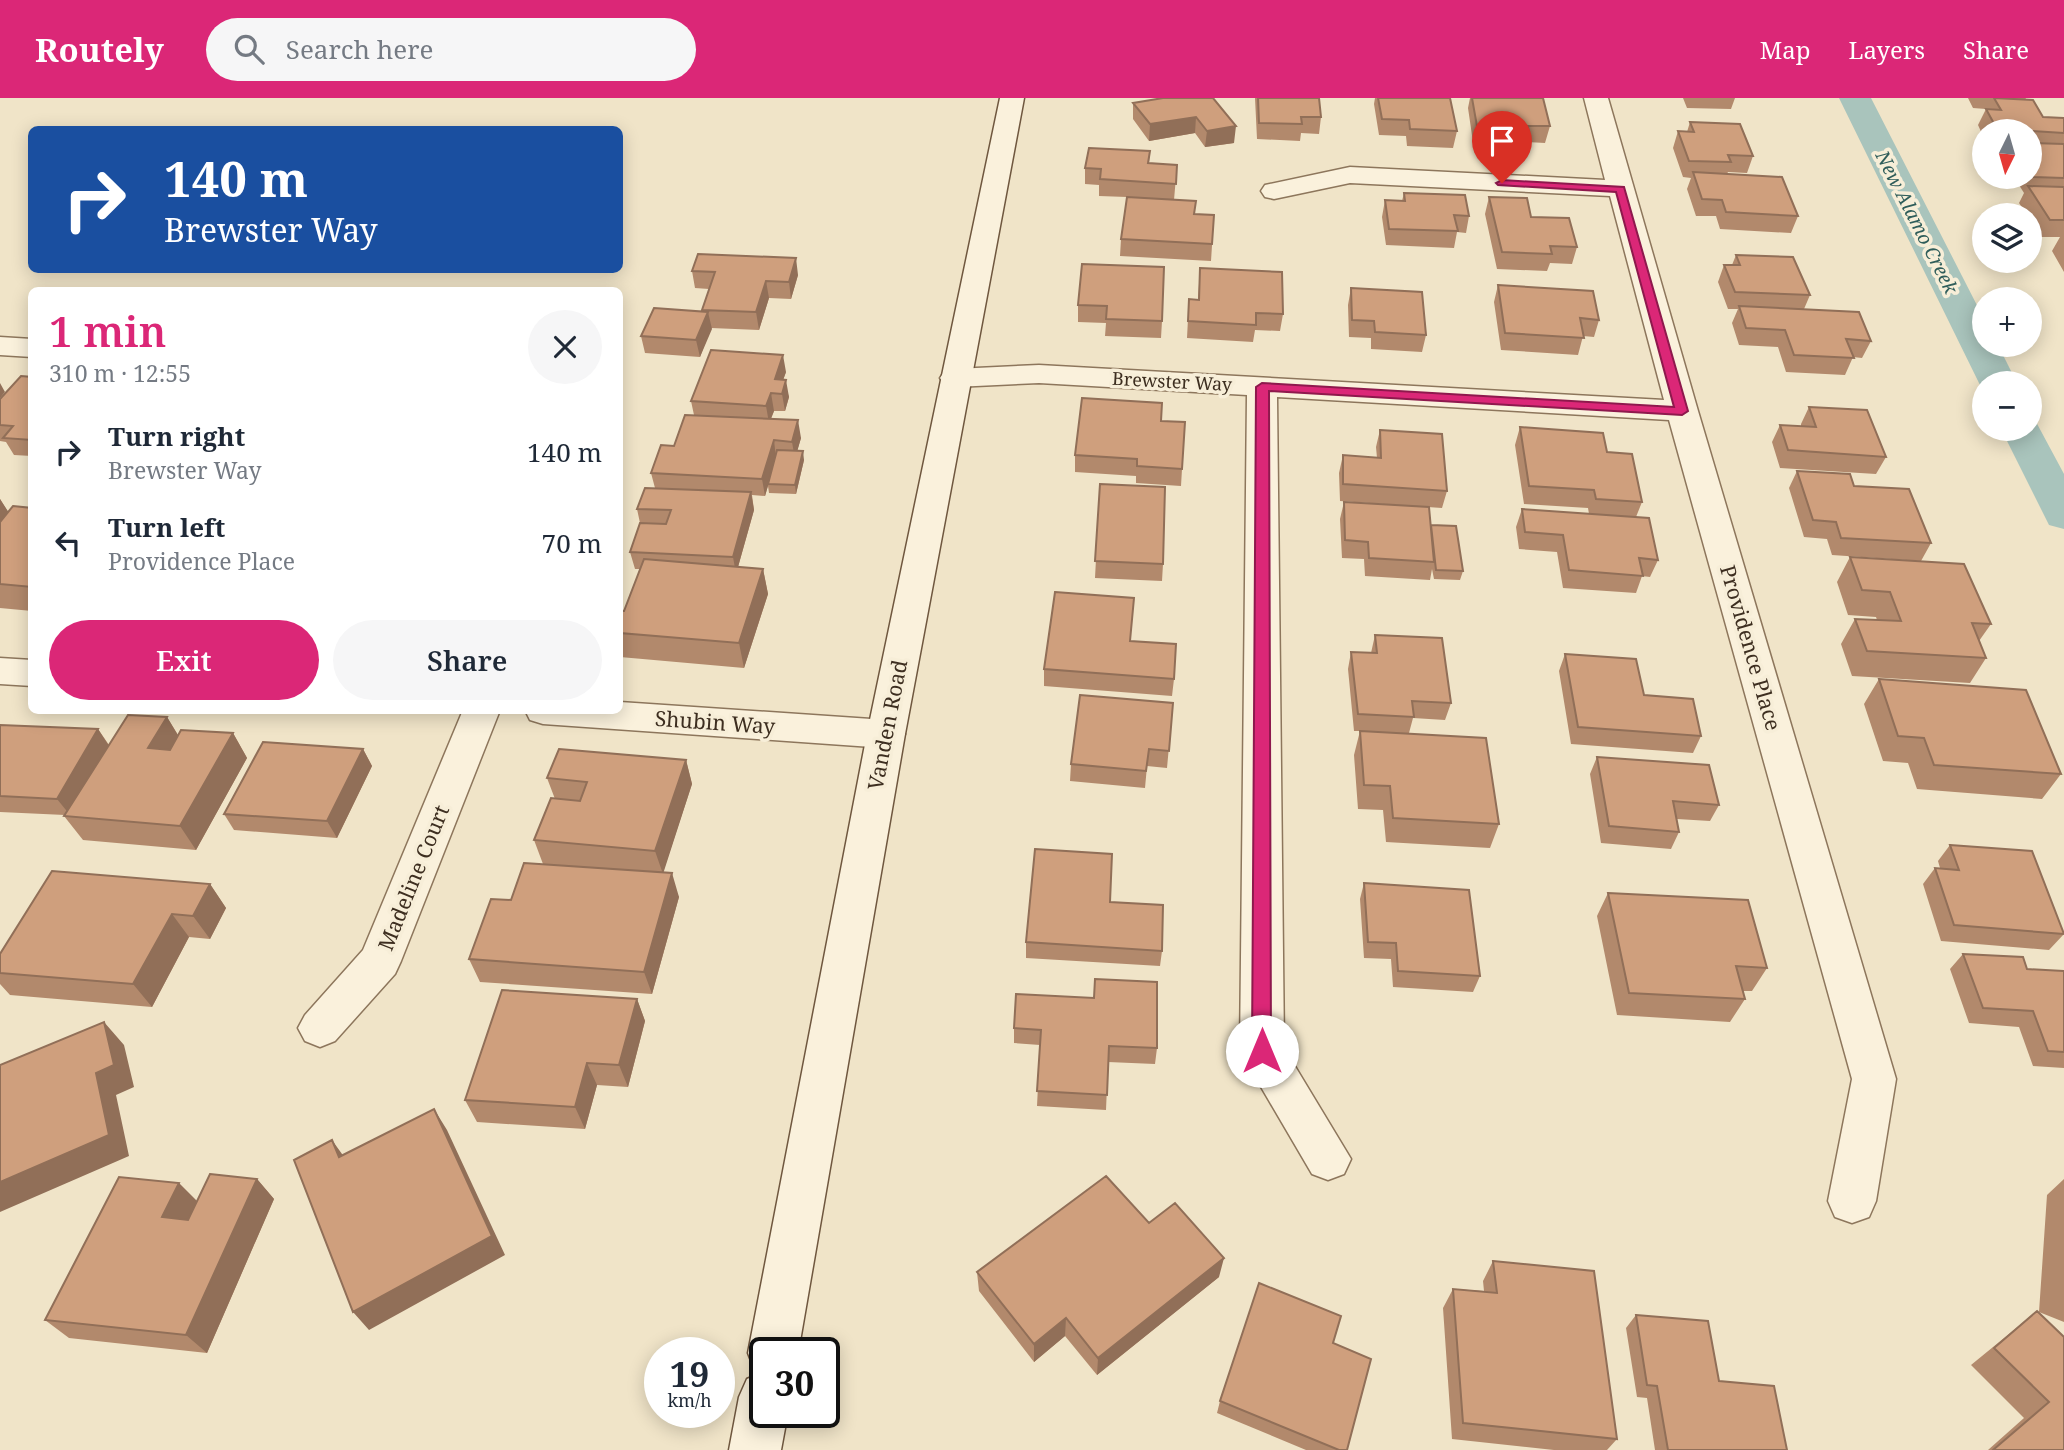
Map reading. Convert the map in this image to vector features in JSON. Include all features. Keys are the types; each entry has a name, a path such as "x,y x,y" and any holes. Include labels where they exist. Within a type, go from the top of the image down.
{"street":[{"name":"Vanden Road","path":"776,1337 886,734 1012,98"},
{"name":"Providence Place","path":"1596,98 1682,411 1874,1079 1852,1201"},
{"path":"1274,191 1350,175 1620,189"},
{"path":"0,346 28,348"},
{"name":"Brewster Way","path":"955,378 1039,374 1682,411"},
{"path":"1262,387 1262,1051 1328,1159"},
{"path":"0,671 28,673"},
{"name":"Madeline Court","path":"320,1028 380,961 480,714"},
{"name":"Shubin Way","path":"600,714 886,734"},
{"path":"755,1450 759,1428"}],"building":[{"path":"1163,98 1213,98 1236,126 1207,131 1196,117 1150,124 1133,103"},
{"path":"1258,98 1319,98 1321,117 1301,117 1302,124 1259,123"},
{"path":"1378,98 1450,98 1457,131 1410,129 1409,120 1382,119"},
{"path":"1472,98 1543,98 1550,126 1528,126 1529,135 1478,132"},
{"path":"1994,98 2033,100 2043,117 2064,118 2064,133 2042,132 2042,119 1992,119 1986,109 2001,110"},
{"path":"1690,122 1740,124 1753,156 1728,155 1731,162 1689,161 1678,131 1694,132"},
{"path":"2042,143 2064,144 2064,178 2042,177"},
{"path":"1089,148 1150,151 1148,163 1177,165 1176,184 1100,179 1101,169 1085,168"},
{"path":"1693,172 1782,177 1798,216 1726,212 1722,200 1702,199"},
{"path":"2064,187 2064,220 2050,220 2042,203 2039,203 2030,189"},
{"path":"1404,193 1465,195 1469,216 1454,215 1458,231 1389,229 1385,200 1405,201"},
{"path":"1127,197 1196,201 1194,214 1214,215 1212,244 1121,239"},
{"path":"1489,197 1527,198 1531,217 1569,218 1577,247 1550,246 1552,254 1502,252"},
{"path":"698,254 796,258 789,282 766,281 756,312 702,310 715,272 692,271"},
{"path":"1736,255 1793,257 1810,295 1735,292 1724,265 1740,265"},
{"path":"1082,264 1164,267 1162,321 1106,319 1107,306 1078,305"},
{"path":"1200,268 1282,272 1283,314 1256,313 1256,325 1188,321 1189,299 1199,300"},
{"path":"1498,285 1593,291 1599,320 1580,318 1584,338 1505,333"},
{"path":"1351,288 1422,292 1426,335 1375,332 1374,321 1352,320"},
{"path":"1739,306 1859,312 1871,341 1846,339 1854,358 1794,355 1785,330 1746,328"},
{"path":"654,308 708,312 696,340 641,336"},
{"path":"711,350 783,355 775,379 786,380 782,394 771,393 766,406 691,401"},
{"path":"21,376 28,377 28,440 3,438 13,426 0,425 0,399"},
{"path":"1082,398 1162,403 1161,421 1185,422 1182,469 1137,466 1137,459 1075,455"},
{"path":"1809,407 1867,410 1886,457 1788,450 1780,425 1816,427"},
{"path":"685,415 798,420 792,442 774,440 762,479 651,473 661,445 674,446"},
{"path":"1520,427 1603,433 1607,452 1632,454 1642,502 1596,499 1594,490 1529,486"},
{"path":"1380,430 1442,434 1447,491 1343,484 1343,455 1381,458"},
{"path":"777,450 803,451 795,485 768,484"},
{"path":"1797,471 1850,474 1854,486 1909,489 1931,543 1841,538 1836,522 1813,520"},
{"path":"1100,484 1165,487 1163,564 1095,561"},
{"path":"645,488 751,492 733,557 630,552 640,523 666,524 671,510 637,509"},
{"path":"1344,502 1429,507 1434,562 1369,558 1368,542 1345,540"},
{"path":"13,506 28,508 28,587 0,584 0,522"},
{"path":"1522,509 1649,518 1658,560 1639,558 1643,576 1569,570 1563,535 1525,532"},
{"path":"1431,525 1456,526 1463,571 1436,570"},
{"path":"1850,557 1964,564 1991,624 1972,623 1986,658 1867,651 1855,619 1901,621 1890,592 1862,590"},
{"path":"644,559 763,569 739,643 623,633 624,611"},
{"path":"1055,592 1134,598 1130,641 1176,644 1174,679 1044,669"},
{"path":"1375,635 1442,638 1451,703 1412,701 1414,717 1358,714 1351,652 1377,653"},
{"path":"1565,654 1636,659 1644,695 1693,699 1701,736 1578,727"},
{"path":"1879,679 2026,690 2061,774 1934,765 1924,738 1898,736"},
{"path":"1080,695 1173,703 1169,751 1149,749 1146,771 1071,764"},
{"path":"128,715 167,717 148,748 170,750 181,730 233,733 180,826 64,816"},
{"path":"0,725 98,729 57,799 0,796"},
{"path":"1360,731 1486,738 1499,824 1393,818 1390,786 1364,785"},
{"path":"263,742 363,749 327,821 224,814"},
{"path":"559,749 686,760 655,851 534,840 551,798 580,801 587,782 547,778"},
{"path":"1597,757 1709,765 1719,805 1673,801 1679,832 1609,826"},
{"path":"1950,845 2032,851 2064,934 1954,925 1935,868 1959,870"},
{"path":"1035,849 1112,854 1110,902 1163,905 1162,951 1026,942"},
{"path":"524,863 672,873 644,972 469,959 491,899 511,900"},
{"path":"52,871 210,884 193,916 172,914 133,984 0,973 0,954"},
{"path":"1364,883 1469,890 1480,976 1398,971 1396,943 1368,942"},
{"path":"1608,893 1748,900 1767,968 1736,966 1745,999 1629,993"},
{"path":"1963,954 2023,957 2027,969 2064,971 2064,1052 2048,1051 2033,1011 1983,1008"},
{"path":"1095,979 1157,982 1157,1048 1109,1046 1107,1095 1037,1091 1041,1030 1014,1028 1016,994 1094,998"},
{"path":"502,990 637,999 619,1065 587,1063 575,1107 465,1100"},
{"path":"104,1022 114,1065 96,1073 109,1135 0,1182 0,1065"},
{"path":"434,1109 492,1236 353,1312 294,1160 332,1140 339,1157"},
{"path":"210,1174 257,1179 186,1335 45,1320 119,1177 179,1183 162,1217 188,1220"},
{"path":"1106,1176 1149,1223 1175,1203 1224,1258 1098,1358 1066,1318 1034,1344 977,1272"},
{"path":"1493,1261 1594,1271 1617,1439 1463,1423 1453,1289 1497,1293"},
{"path":"1259,1283 1341,1316 1333,1343 1371,1359 1347,1450 1339,1450 1220,1401"},
{"path":"2037,1311 2064,1337 2064,1450 1993,1450 2049,1402 1994,1348"},
{"path":"1636,1315 1708,1321 1719,1381 1774,1386 1787,1450 1668,1450 1657,1386 1647,1385"}],"waterway":[{"name":"New Alamo Creek","path":"1855,98 1992,371"},
{"name":"New Alamo Creek","path":"2027,441 2064,515"}],"route":[{"path":"1262,1051 1262,387 1682,411 1620,189 1502,183"}]}
